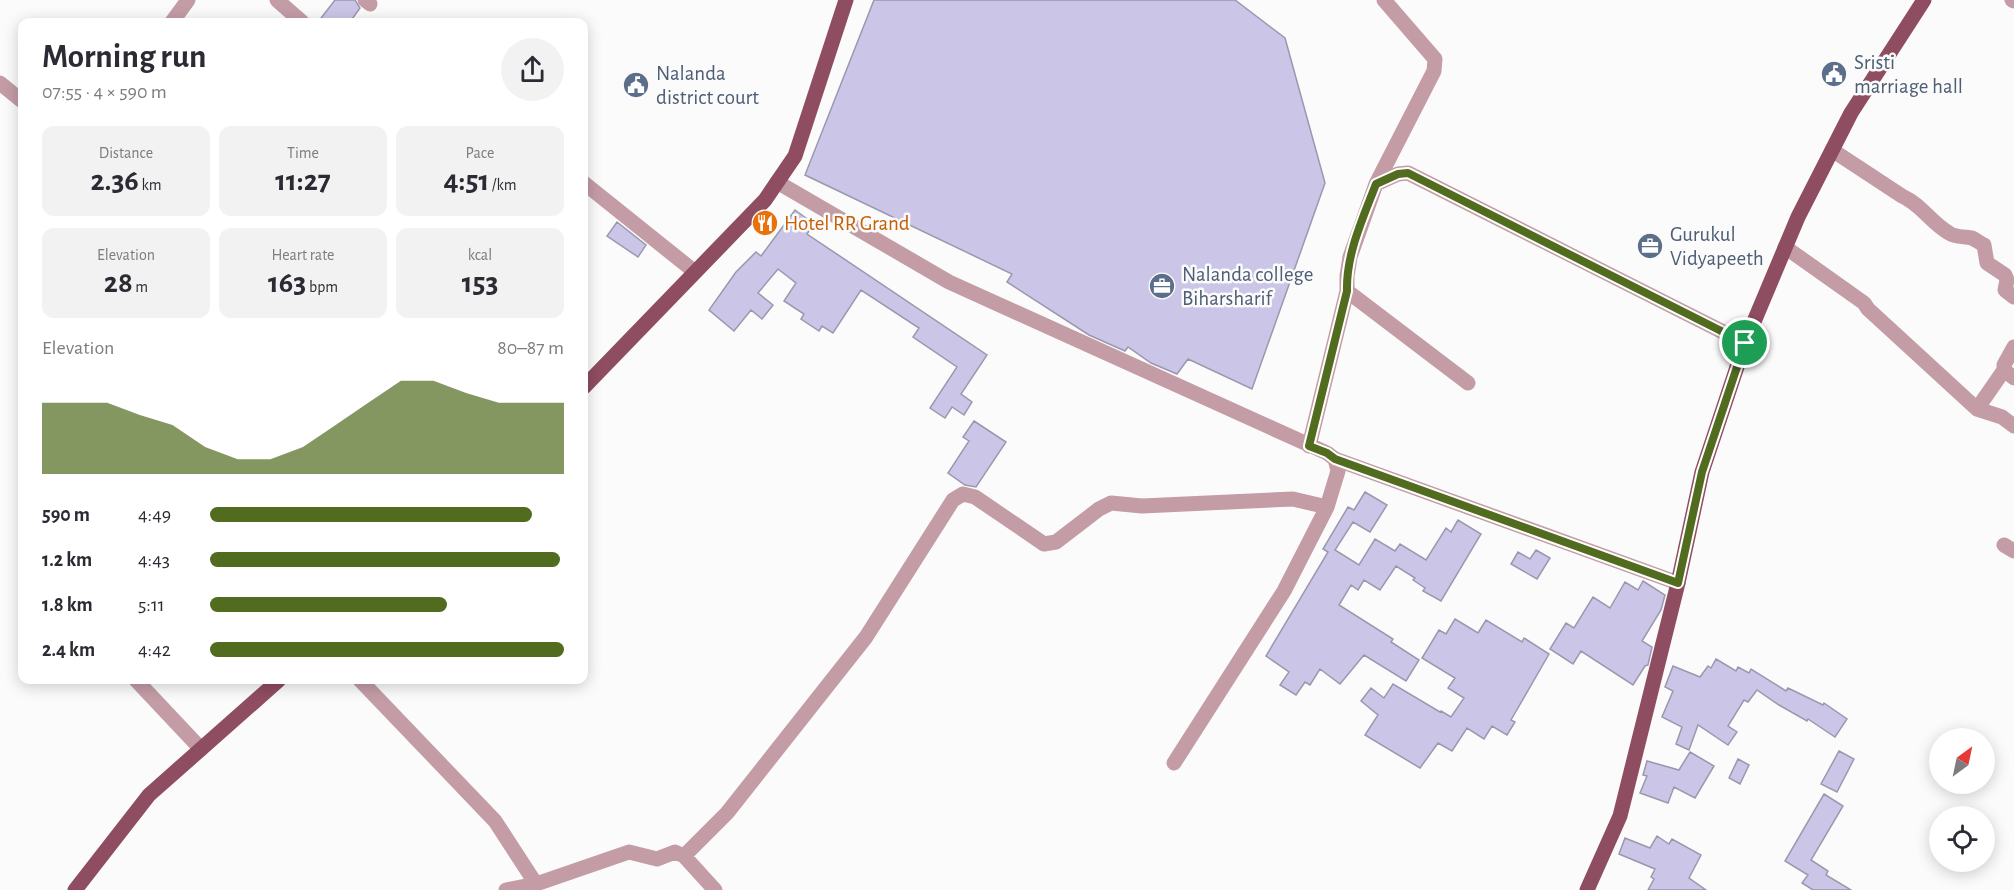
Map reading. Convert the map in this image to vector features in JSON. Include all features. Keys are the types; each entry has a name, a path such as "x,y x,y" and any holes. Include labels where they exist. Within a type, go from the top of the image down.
{"main road":[{"path":"588,383 765,200 795,156 846,0"},
{"path":"1587,890 1620,816 1678,583 1702,472 1745,343 1798,217 1851,113 1924,0"},
{"path":"75,890 149,795 274,684"}],"street":[{"path":"175,18 188,0"},
{"path":"277,0 297,18"},
{"path":"1309,446 1347,291 1350,257 1376,184 1434,71 1435,58 1384,0"},
{"path":"0,83 18,98"},
{"path":"1832,150 1911,200 1922,208 1929,219 1949,233 1973,239 1984,245 1987,263 2005,275 2007,280 2005,290 2014,297"},
{"path":"1376,184 1398,174 1408,173 1745,343"},
{"path":"777,182 949,282 1327,453 1335,459 1678,583"},
{"path":"588,186 695,272"},
{"path":"1785,247 1864,303 1977,409 2002,417 2014,426"},
{"path":"1347,291 1468,383"},
{"path":"1977,409 2009,374 2004,366 2014,347"},
{"path":"1174,762 1284,591 1327,507 1338,471 1335,459"},
{"path":"684,856 727,813 866,637 953,500 963,494 975,497 1044,544 1056,542 1099,509 1111,503 1142,506 1293,499 1327,507"},
{"path":"140,684 201,749"},
{"path":"364,684 495,821 536,884"},
{"path":"506,890 536,884 629,852 657,859 675,852 684,856 715,890"}],"building":[{"path":"335,0 355,0 360,8 353,18 321,18"},
{"name":"Nalanda college Biharsharif","path":"874,0 1235,0 1285,38 1325,183 1252,389 1188,359 1177,374 1151,363 1128,347 1125,351 1089,335 1007,282 1012,274 805,175"},
{"path":"795,210 814,224 807,234 987,355 961,394 972,402 964,415 952,407 945,418 930,408 957,367 913,337 919,328 861,290 833,333 822,326 819,331 801,319 804,314 784,301 796,283 778,269 758,293 773,305 762,319 751,310 734,331 709,310 736,272 756,252 761,256"},
{"path":"617,222 646,245 638,257 607,236"},
{"path":"974,421 1006,442 976,487 965,485 948,473 969,441 963,437"},
{"path":"1365,492 1387,505 1370,532 1353,522 1335,550 1359,565 1375,539 1395,551 1400,544 1426,560 1446,528 1451,532 1458,520 1481,534 1441,601 1423,591 1425,588 1413,580 1415,578 1396,566 1380,590 1364,580 1358,590 1351,585 1339,605 1393,639 1391,642 1419,660 1406,681 1364,655 1340,684 1320,669 1310,685 1305,682 1296,695 1280,685 1289,672 1266,656 1328,552 1323,549 1348,507 1354,510"},
{"path":"1536,550 1550,558 1537,579 1511,564 1518,552 1530,559"},
{"path":"1643,581 1665,595 1661,610 1642,641 1652,647 1648,665 1633,685 1581,651 1573,664 1550,649 1566,623 1574,628 1593,597 1610,608 1625,582 1638,590"},
{"path":"1455,619 1478,633 1486,620 1522,642 1524,638 1549,654 1511,720 1515,722 1507,735 1492,726 1484,739 1467,728 1452,751 1438,743 1420,768 1365,735 1378,715 1361,701 1371,688 1384,698 1393,684 1451,717 1464,698 1448,688 1455,678 1422,658 1439,630 1446,634"},
{"path":"1716,659 1736,671 1738,667 1749,673 1751,669 1786,691 1788,688 1823,705 1824,703 1847,719 1835,737 1757,690 1748,702 1744,700 1728,726 1737,732 1728,745 1698,725 1689,750 1676,744 1682,727 1662,717 1673,691 1665,687 1673,666 1700,677 1708,666 1711,668"},
{"path":"1839,751 1854,759 1837,792 1821,784"},
{"path":"1690,752 1714,766 1695,798 1674,787 1668,803 1640,793 1647,776 1643,775 1647,761 1679,770"},
{"path":"1738,759 1749,765 1740,784 1729,778"},
{"path":"1824,794 1843,806 1811,860 1828,871 1826,875 1851,890 1813,890 1802,883 1808,875 1785,861"},
{"path":"1657,836 1669,844 1672,839 1701,855 1689,878 1706,890 1648,890 1654,879 1651,877 1655,869 1619,854 1625,838 1650,848"}],"place":[{"name":"Sristi marriage hall","path":"1834,74"},
{"name":"Nalanda district court","path":"636,85"},
{"name":"Hotel RR Grand","path":"765,223"},
{"name":"Gurukul Vidyapeeth","path":"1650,246"},
{"name":"Nalanda college Biharsharif","path":"1162,286"}],"route":[{"path":"1408,173 1745,343 1702,472 1678,583 1335,459 1309,446 1347,291 1350,257 1376,184 1398,174 1408,173"}]}
